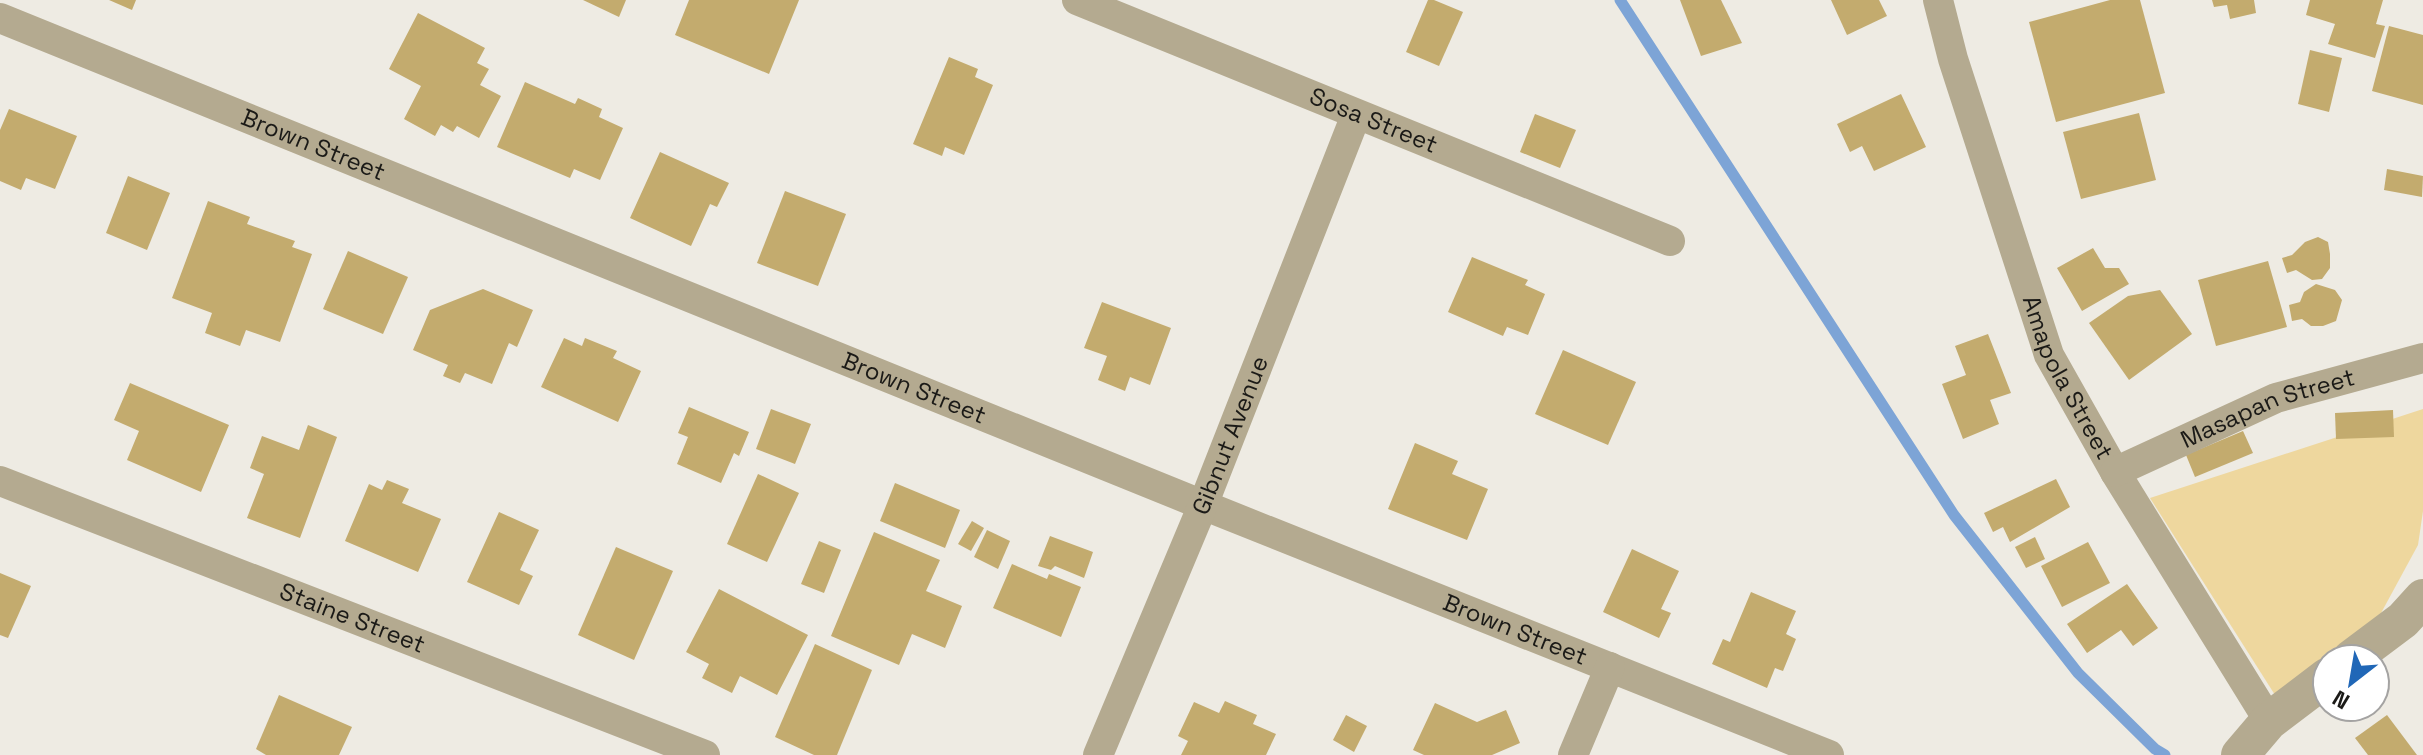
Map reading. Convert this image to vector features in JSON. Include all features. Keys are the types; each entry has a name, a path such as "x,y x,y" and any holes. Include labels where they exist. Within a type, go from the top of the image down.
{"street":[{"name":"Sosa Street","path":"1077,0 1670,241"},
{"name":"Amapola Street","path":"1938,0 1953,59 2049,355 2115,472 2269,721"},
{"name":"Brown Street","path":"0,18 1829,755"},
{"name":"Gibnut Avenue","path":"1098,755 1203,505 1356,115"},
{"name":"Masapan Street","path":"2115,472 2276,398 2423,358"},
{"name":"Staine Street","path":"0,481 705,755"},
{"path":"2372,643 2403,620 2423,598"},
{"path":"1573,755 1610,667"},
{"path":"2240,755 2269,721 2311,689"}],"shaded area":[{"path":"2423,409 2423,511 2418,545 2374,626 2350,643 2311,643 2311,670 2275,695 2150,498"}],"building":[{"path":"109,0 136,0 132,10"},
{"path":"583,0 626,0 619,17"},
{"path":"689,0 799,0 769,74 675,35"},
{"path":"1428,0 1463,12 1439,66 1406,52"},
{"path":"1680,0 1721,0 1742,43 1701,56"},
{"path":"1831,0 1879,0 1887,16 1847,35"},
{"path":"2110,0 2140,0 2165,93 2056,122 2029,22"},
{"path":"2212,0 2254,0 2256,13 2230,19 2227,5 2214,7"},
{"path":"2310,0 2383,0 2376,24 2385,26 2375,58 2328,44 2335,24 2306,15"},
{"path":"418,13 485,48 477,63 489,69 480,85 501,96 479,138 457,126 453,132 441,125 435,136 404,119 421,86 389,69"},
{"path":"2389,26 2423,35 2423,105 2372,91"},
{"path":"2310,50 2342,58 2329,112 2298,104"},
{"path":"949,57 978,69 975,77 993,85 964,155 945,147 942,156 913,144"},
{"path":"525,82 575,104 578,98 602,109 599,117 623,128 600,180 574,169 570,178 497,147"},
{"path":"1901,94 1926,147 1874,171 1862,146 1850,152 1837,124"},
{"path":"9,109 77,136 55,189 26,178 21,190 0,181 0,130"},
{"path":"2139,113 2156,180 2081,199 2063,132"},
{"path":"1535,114 1576,130 1560,168 1520,152"},
{"path":"660,152 729,183 717,207 710,204 691,246 630,218"},
{"path":"2387,169 2423,176 2422,197 2384,190"},
{"path":"128,176 170,193 147,250 106,233"},
{"path":"785,191 846,214 818,286 757,263"},
{"path":"208,201 250,217 247,224 295,241 292,247 312,254 280,342 246,330 240,346 205,333 212,313 172,298"},
{"path":"2318,237 2328,242 2330,254 2330,268 2322,279 2312,280 2296,270 2287,273 2282,258 2292,255 2305,242"},
{"path":"2093,248 2105,268 2119,268 2129,284 2082,311 2057,268"},
{"path":"348,251 408,277 383,334 323,309"},
{"path":"1472,257 1528,280 1525,285 1545,294 1528,335 1507,327 1503,336 1448,312"},
{"path":"2268,261 2287,327 2216,346 2198,280"},
{"path":"2316,284 2335,290 2342,300 2336,321 2311,326 2302,319 2292,321 2289,305 2300,302 2304,292"},
{"path":"483,289 533,310 517,347 509,343 492,384 465,373 460,383 443,376 448,365 413,350 430,310"},
{"path":"2160,290 2192,334 2129,380 2089,323 2128,296"},
{"path":"1102,302 1171,328 1150,385 1130,377 1125,391 1098,380 1107,356 1084,348"},
{"path":"1988,334 2011,393 1990,400 1999,424 1963,439 1942,384 1966,375 1955,346"},
{"path":"564,338 582,346 585,338 617,351 613,358 641,371 618,422 541,387"},
{"path":"1563,350 1636,382 1608,445 1535,414"},
{"path":"130,383 229,425 201,492 127,460 139,431 114,420"},
{"path":"689,407 749,432 739,456 734,453 721,483 677,464 688,437 678,433"},
{"path":"771,409 811,424 795,464 756,449"},
{"path":"2393,410 2394,437 2336,439 2335,413"},
{"path":"308,425 337,437 300,538 247,518 264,474 250,468 262,436 299,450"},
{"path":"2243,431 2253,453 2195,477 2186,455"},
{"path":"1415,443 1458,461 1452,474 1488,489 1467,540 1388,509"},
{"path":"758,474 799,493 767,562 727,544"},
{"path":"2056,479 2070,507 2010,542 2003,527 1993,532 1984,513"},
{"path":"387,480 409,489 402,503 441,519 418,572 345,541 369,484 382,490"},
{"path":"895,483 960,510 945,548 880,521"},
{"path":"499,512 539,530 520,570 533,576 519,605 467,582"},
{"path":"972,521 984,528 971,551 958,544"},
{"path":"987,530 1010,541 998,569 974,557"},
{"path":"874,532 940,560 926,591 962,606 945,648 912,634 899,665 831,636"},
{"path":"1050,536 1093,552 1084,578 1055,566 1051,570 1038,566"},
{"path":"2035,537 2045,559 2026,568 2015,547"},
{"path":"819,541 841,550 824,593 801,584"},
{"path":"2088,542 2110,583 2062,607 2041,566"},
{"path":"616,547 673,571 634,660 578,635"},
{"path":"1632,549 1679,571 1661,609 1671,613 1659,638 1603,612"},
{"path":"1012,564 1047,579 1049,574 1081,587 1061,637 993,608"},
{"path":"0,573 31,586 8,638 0,635"},
{"path":"2127,584 2158,628 2133,646 2121,630 2087,653 2067,624"},
{"path":"719,589 808,635 777,695 740,676 732,693 702,678 709,664 686,652"},
{"path":"1751,592 1796,611 1786,634 1796,639 1783,671 1775,668 1767,688 1712,664 1723,639 1730,642"},
{"path":"815,644 872,670 837,755 814,755 775,737"},
{"path":"279,695 352,727 339,755 266,755 256,749"},
{"path":"1225,701 1257,715 1253,724 1276,734 1266,755 1181,755 1188,741 1178,736 1194,702 1219,713"},
{"path":"1435,703 1477,722 1506,710 1520,743 1492,755 1424,755 1413,750"},
{"path":"1346,715 1367,726 1354,752 1333,740"},
{"path":"2391,720 2417,755 2368,755 2355,738 2376,723 2391,723"}],"waterway":[{"path":"1620,0 1954,515 2078,673 2155,749 2165,755"}]}
